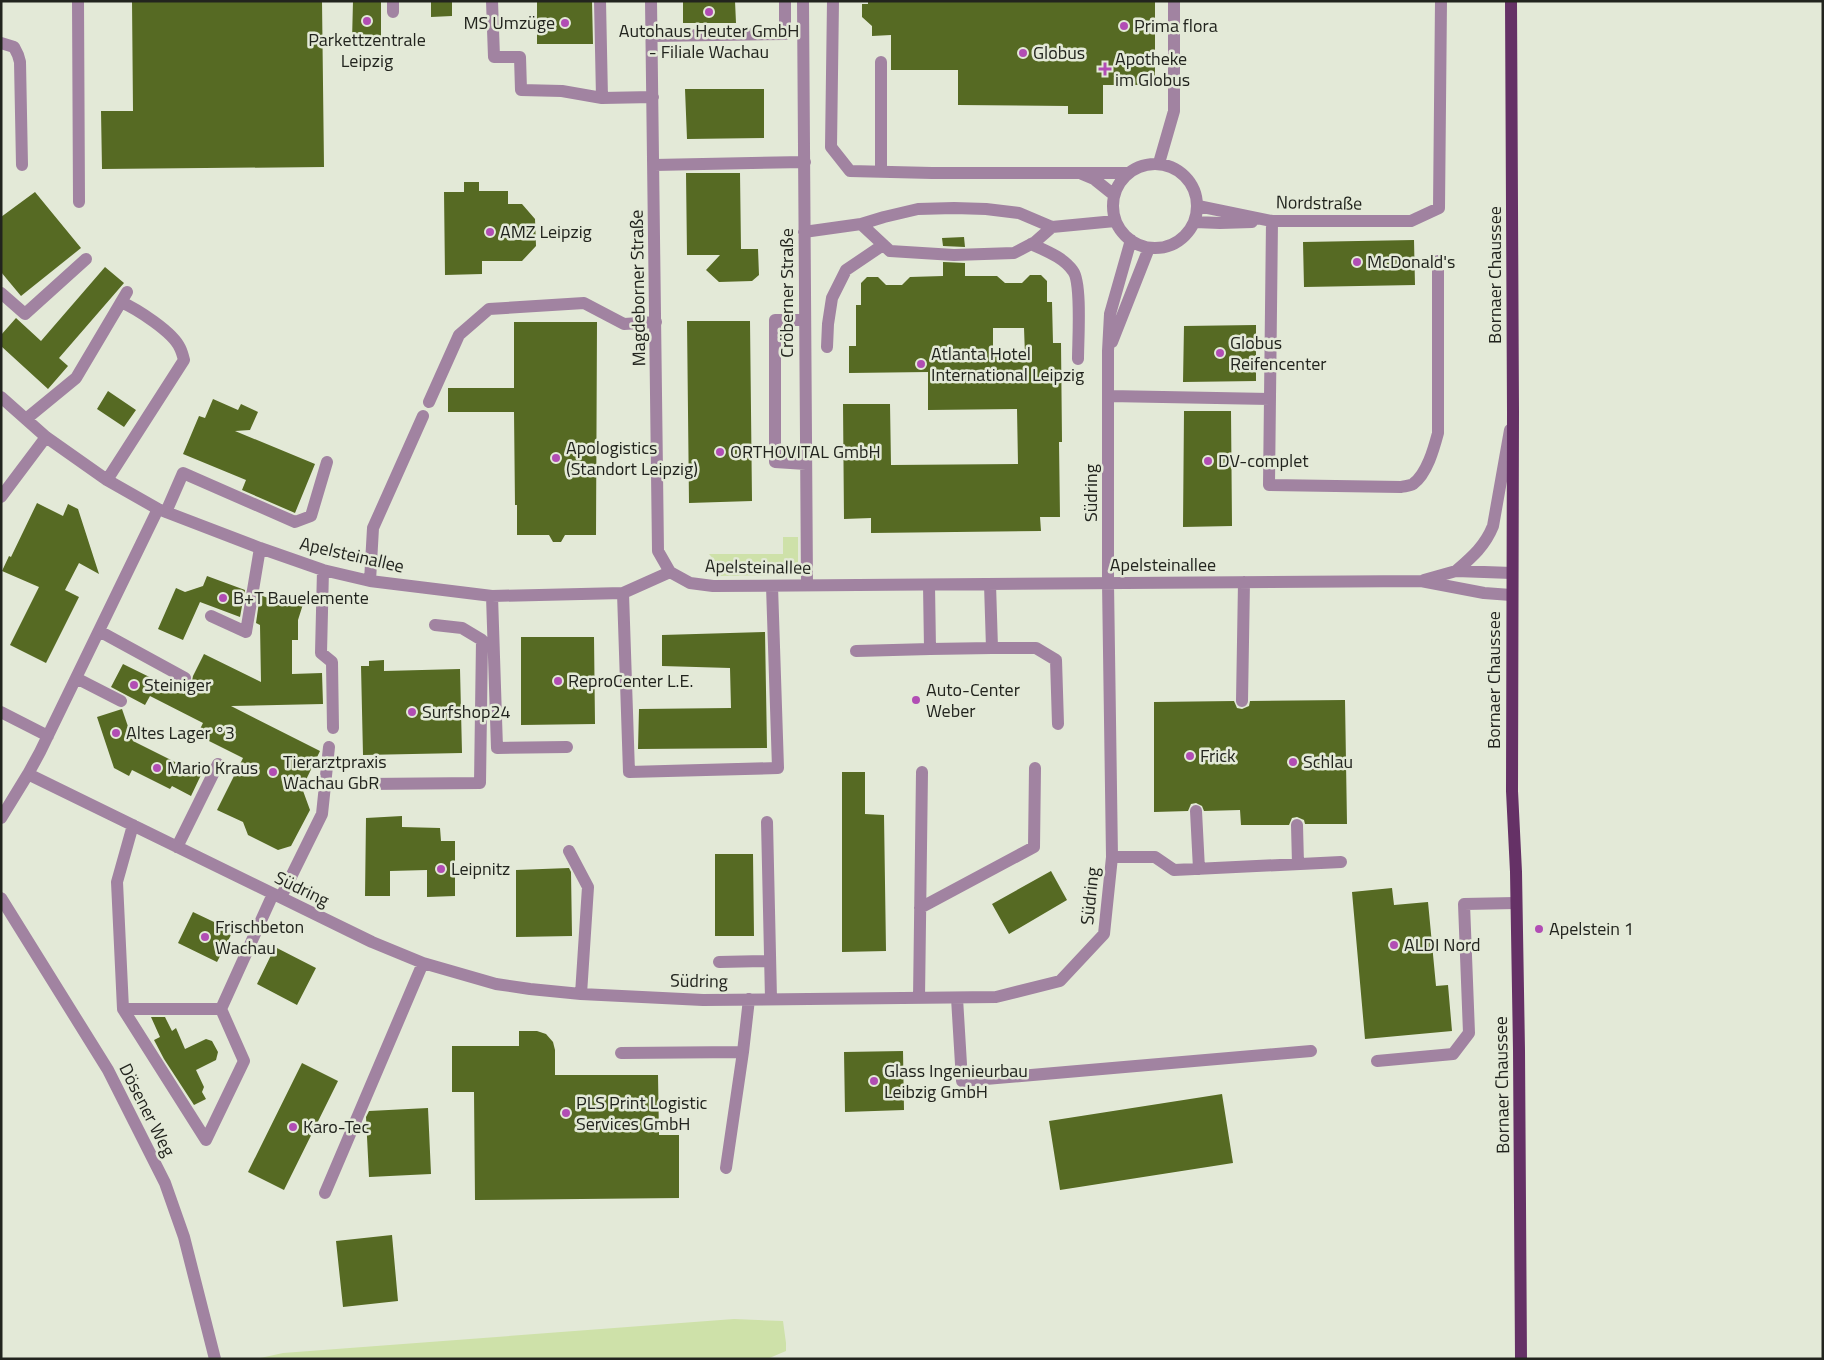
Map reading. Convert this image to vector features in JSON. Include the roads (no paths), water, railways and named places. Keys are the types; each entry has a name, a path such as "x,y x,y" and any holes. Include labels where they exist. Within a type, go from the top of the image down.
{"main road":[{"name":"Bornaer Chaussee","path":"1511,1 1512,801 1521,1157 1522,1359"}],"street":[{"path":"78,1 79,202"},
{"path":"492,1 494,57 520,57 522,90 562,91 602,98 653,97"},
{"path":"600,1 602,98"},
{"name":"Magdeborner Straße","path":"651,1 658,551 670,572"},
{"path":"652,36 785,34 785,1"},
{"name":"Cröberner Straße","path":"803,1 807,585"},
{"path":"833,1 831,147 850,171 1128,173"},
{"path":"1159,164 1174,111 1174,1"},
{"name":"Nordstraße","path":"1198,206 1272,221 1411,221 1439,208 1441,1"},
{"path":"1,43 14,47 20,62 22,165"},
{"path":"881,62 881,172"},
{"path":"654,165 805,162"},
{"path":"1148,164 1159,164 1172,167 1188,179 1196,196 1198,206 1195,222 1181,239 1172,245 1149,248 1130,240 1122,232 1115,221 1113,203 1117,186 1128,173 1148,164"},
{"path":"1077,172 1094,179 1114,195"},
{"path":"804,232 861,224 918,209 986,209 1019,213 1052,227 1115,221"},
{"path":"1195,222 1272,221 1269,485 1401,487 1412,484 1422,474 1432,455 1438,433 1438,261"},
{"path":"861,224 890,252 954,255 1014,253 1031,244 1052,227"},
{"name":"Südring","path":"28,774 372,942 423,963 496,984 581,994 703,1000 996,997 1060,982 1104,934 1112,857 1108,583 1108,351 1110,314 1130,240"},
{"path":"827,347 832,298 846,270 883,244"},
{"path":"1031,244 1057,256 1074,272 1078,298 1078,359"},
{"name":"Südring","path":"1108,351 1149,248"},
{"path":"1,293 25,314 86,259"},
{"path":"26,419 76,378 124,297 160,326 180,346 184,360 107,480"},
{"path":"429,402 459,335 489,309 584,302 624,324 656,322"},
{"path":"804,320 775,320 774,462 806,464"},
{"path":"1108,396 1270,399"},
{"name":"Apelsteinallee","path":"1,397 46,438 107,480 162,510 323,570 370,581 492,596 623,593 670,572 690,583 713,586 1421,581 1484,594 1512,595"},
{"name":"Apelsteinallee","path":"1456,571 1477,553 1487,540 1493,526 1513,412"},
{"path":"370,581 374,528 423,416"},
{"path":"1,497 46,438"},
{"path":"1,818 28,774 99,631 183,473 295,522 311,516 327,462"},
{"path":"211,616 246,632 260,548"},
{"path":"323,570 321,653 332,662 333,728"},
{"name":"Apelsteinallee","path":"1421,581 1456,571 1512,573"},
{"path":"1242,701 1244,582"},
{"path":"990,584 992,648"},
{"path":"929,585 930,649"},
{"path":"623,593 628,772 778,768 772,586"},
{"path":"492,596 497,748 567,747"},
{"path":"366,784 480,783 482,640 462,628 435,626"},
{"path":"99,631 185,678"},
{"path":"856,651 1036,648 1056,660 1058,724"},
{"path":"76,678 121,702"},
{"path":"1,712 48,736"},
{"path":"133,825 117,882 123,1009 206,1140 244,1062 221,1009 277,896 322,814 329,748"},
{"path":"177,847 218,764"},
{"path":"920,908 1034,847 1035,768"},
{"path":"920,998 922,772"},
{"path":"1196,811 1199,869"},
{"path":"767,822 772,999"},
{"path":"1297,824 1298,864"},
{"path":"569,851 588,887 581,994"},
{"path":"1112,857 1155,857 1174,870 1341,862"},
{"name":"Dösener Weg","path":"1,898 108,1070 165,1183 184,1237 215,1359"},
{"path":"1377,1061 1453,1054 1469,1033 1464,904 1516,903"},
{"path":"719,962 770,961"},
{"path":"325,1193 423,963"},
{"path":"957,998 962,1081 1311,1051"},
{"path":"726,1168 749,999"},
{"path":"123,1009 221,1009"},
{"path":"621,1053 743,1052"}],"place":[{"name":"Autohaus Heuter GmbH - Filiale Wachau","path":"709,12"},
{"name":"Parkettzentrale Leipzig","path":"367,21"},
{"name":"MS Umzüge","path":"565,23"},
{"name":"Prima flora","path":"1124,26"},
{"name":"Globus","path":"1023,53"},
{"name":"Apotheke im Globus","path":"1105,69"},
{"name":"AMZ Leipzig","path":"490,232"},
{"name":"McDonald's","path":"1357,262"},
{"name":"Globus Reifencenter","path":"1220,353"},
{"name":"Atlanta Hotel International Leipzig","path":"921,364"},
{"name":"ORTHOVITAL GmbH","path":"720,452"},
{"name":"Apologistics (Standort Leipzig)","path":"556,458"},
{"name":"DV-complet","path":"1208,461"},
{"name":"B+T Bauelemente","path":"223,598"},
{"name":"ReproCenter L.E.","path":"558,681"},
{"name":"Steiniger","path":"134,685"},
{"name":"Auto-Center Weber","path":"916,700"},
{"name":"Surfshop24","path":"412,712"},
{"name":"Altes Lager °3","path":"116,733"},
{"name":"Frick","path":"1190,756"},
{"name":"Schlau","path":"1293,762"},
{"name":"Mario Kraus","path":"157,768"},
{"name":"Tierarztpraxis Wachau GbR","path":"273,772"},
{"name":"Leipnitz","path":"441,869"},
{"name":"Apelstein 1","path":"1539,929"},
{"name":"Frischbeton Wachau","path":"205,937"},
{"name":"ALDI Nord","path":"1394,945"},
{"name":"Glass Ingenieurbau Leibzig GmbH","path":"874,1081"},
{"name":"PLS Print Logistic Services GmbH","path":"566,1113"},
{"name":"Karo-Tec","path":"293,1127"}]}
